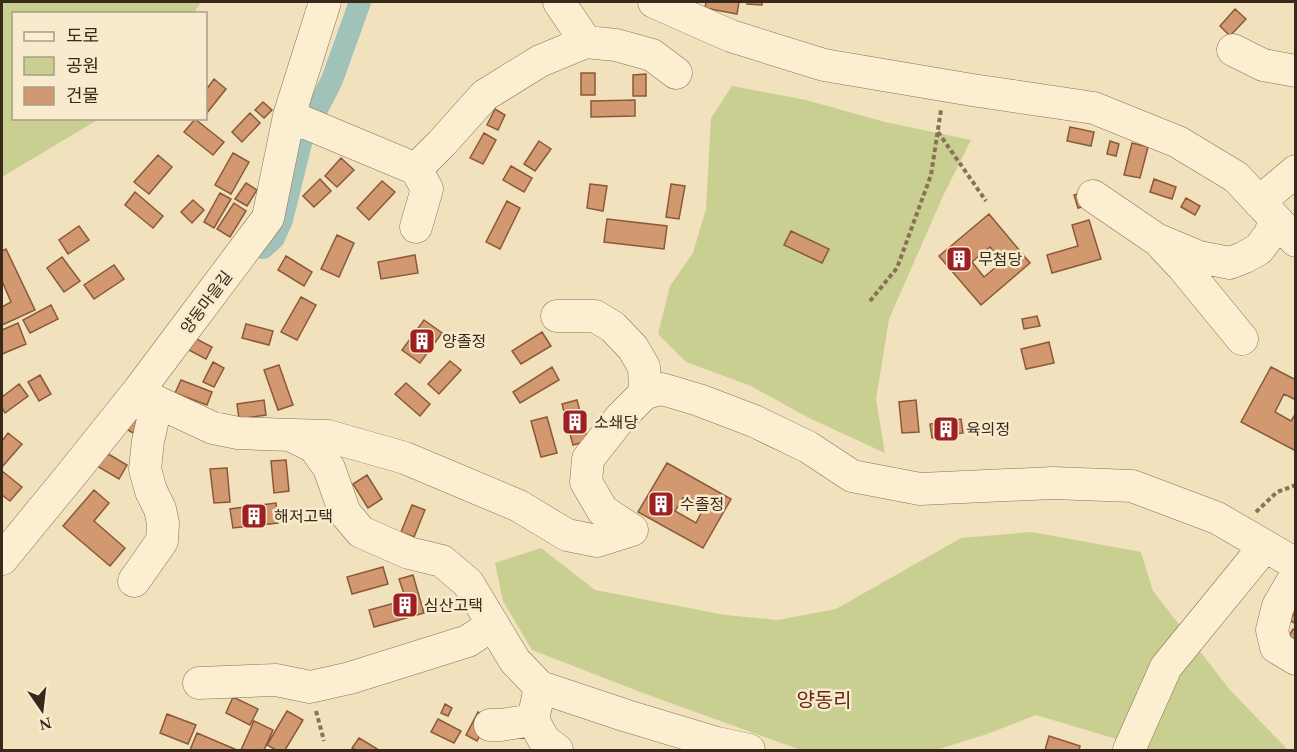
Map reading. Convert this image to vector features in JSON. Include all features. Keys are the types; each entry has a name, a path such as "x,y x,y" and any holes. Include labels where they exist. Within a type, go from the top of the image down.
{"lane":[{"name":"양동마을길","path":"2,559 71,476 148,396 268,218 290,117 325,2"},
{"path":"559,2 586,42"},
{"path":"654,2 731,36 824,64 1094,108 1178,142 1236,177 1277,220"},
{"path":"416,169 485,95 540,61 586,42 616,45 652,55 676,73"},
{"path":"1233,50 1263,65 1296,71"},
{"path":"290,117 416,169 427,189 416,227"},
{"path":"1093,196 1156,239 1199,257 1230,263 1259,249 1277,220 1296,171"},
{"path":"1156,239 1183,267 1242,339"},
{"path":"557,316 596,316 613,327 633,348 644,367 645,393"},
{"path":"134,581 162,541 163,522 160,509 151,491 145,469 148,441 148,396 213,428 238,433 328,436 405,458 519,507 567,535 597,542 632,530 603,511 586,482 588,459 621,417 645,393 662,389 754,421 808,447 852,476 920,489 1053,483 1132,486 1217,518 1296,564"},
{"path":"290,435 314,447 329,468 345,513 361,532 409,553 442,561 468,583 515,661 540,687 627,716 748,750"},
{"path":"1129,750 1166,667 1257,543"},
{"path":"1296,575 1278,606 1272,630 1276,647 1296,659"},
{"path":"199,683 276,680 310,687 350,678 468,641 492,625"},
{"path":"540,687 533,720 544,740 558,750"},
{"path":"490,725 533,720"}],"path":[{"path":"870,301 897,268 932,175 945,85"},
{"path":"938,132 986,201"},
{"path":"1257,543 1256,512 1277,492 1296,485"}],"green space":[{"path":"2,2 201,2 195,12 12,12 12,120 97,120 2,177"},
{"path":"732,86 806,100 885,122 971,140 943,196 889,319 876,399 885,453 809,418 751,386 686,362 658,334 670,286 693,253 706,209 711,118"},
{"path":"1032,532 1141,552 1153,591 1230,690 1288,750 1153,750 1036,715 936,750 801,750 532,650 503,601 495,563 541,548 595,590 725,615 778,620 836,609 961,538"}],"building":[{"path":"706,2 739,2 737,14 705,8"},
{"path":"747,2 762,2 762,5 747,4"},
{"path":"1235,9 1246,19 1230,36 1220,26"},
{"path":"581,73 595,73 595,95 581,95"},
{"path":"646,74 646,96 633,96 633,75"},
{"path":"214,79 226,89 207,113 207,89"},
{"path":"635,100 635,116 591,117 591,101"},
{"path":"263,102 272,110 264,118 255,110"},
{"path":"495,109 505,115 498,130 487,125"},
{"path":"250,113 260,123 242,142 232,132"},
{"path":"196,120 224,142 213,155 184,132"},
{"path":"1070,127 1094,132 1091,146 1067,141"},
{"path":"484,133 496,140 483,164 470,158"},
{"path":"539,141 551,149 535,171 524,164"},
{"path":"1110,141 1119,144 1116,156 1107,154"},
{"path":"1132,143 1148,147 1140,178 1124,175"},
{"path":"233,153 249,162 231,194 215,185"},
{"path":"158,155 172,167 149,194 134,182"},
{"path":"341,158 354,170 337,187 325,176"},
{"path":"511,166 532,178 524,192 503,180"},
{"path":"320,179 331,191 314,207 303,196"},
{"path":"1154,179 1176,187 1172,199 1150,192"},
{"path":"382,181 395,192 369,220 357,208"},
{"path":"246,183 257,190 247,206 235,199"},
{"path":"590,184 607,186 603,211 587,208"},
{"path":"671,184 685,186 679,219 666,217"},
{"path":"135,192 163,216 153,228 125,205"},
{"path":"220,193 231,199 214,228 204,222"},
{"path":"1082,193 1086,206 1078,208 1074,195"},
{"path":"1186,198 1200,206 1195,215 1181,207"},
{"path":"193,200 204,210 192,223 181,212"},
{"path":"507,201 520,208 500,249 486,242"},
{"path":"234,203 246,211 230,237 217,229"},
{"name":"무첨당","path":"989,214 1030,263 981,305 939,256","holes":["990,247 1002,262 984,277 972,262"]},
{"path":"607,219 667,226 664,249 604,242"},
{"path":"1089,220 1101,259 1052,273 1047,255 1078,246 1072,225"},
{"path":"79,226 89,240 68,254 59,240"},
{"path":"791,231 829,249 822,263 784,245"},
{"path":"337,235 354,243 339,277 321,269"},
{"path":"6,249 35,310 2,325 2,307 11,302 2,281 2,251"},
{"path":"415,255 418,273 381,279 378,262"},
{"path":"286,256 312,272 304,286 278,270"},
{"path":"62,257 80,281 64,292 47,268"},
{"path":"114,265 124,279 94,299 84,285"},
{"path":"301,297 316,305 297,340 281,332"},
{"path":"51,305 58,319 30,333 23,320"},
{"path":"1037,316 1040,326 1024,329 1022,319"},
{"name":"양졸정","path":"424,320 442,333 420,363 402,350"},
{"path":"18,323 26,344 2,354 2,330"},
{"path":"246,324 273,331 269,345 242,338"},
{"path":"542,332 551,346 521,364 512,351"},
{"path":"189,335 212,347 206,359 183,347"},
{"path":"1049,342 1054,363 1026,369 1021,349"},
{"path":"450,361 461,370 439,394 428,384"},
{"path":"213,362 224,368 214,387 203,382"},
{"path":"279,365 293,405 278,410 264,370"},
{"path":"552,367 559,380 520,403 513,392"},
{"path":"1271,367 1296,380 1296,400 1284,394 1275,412 1291,421 1296,413 1296,451 1241,422"},
{"path":"40,375 51,394 39,401 28,382"},
{"path":"181,380 212,392 207,405 175,393"},
{"path":"406,383 430,404 420,416 395,394"},
{"path":"19,384 28,396 5,413 2,408 2,397"},
{"path":"264,400 266,415 239,419 237,404"},
{"name":"소쇄당","path":"577,400 588,441 573,445 562,404"},
{"path":"916,400 919,432 902,433 899,402"},
{"path":"124,411 140,421 133,433 116,423"},
{"path":"547,417 557,453 541,457 531,421"},
{"name":"육의정","path":"961,419 963,433 932,438 930,424"},
{"path":"8,433 22,444 2,467 2,441"},
{"path":"105,452 127,465 119,479 97,466"},
{"path":"286,460 289,491 274,493 271,461"},
{"name":"수졸정","path":"667,463 731,499 703,548 638,512","holes":["683,498 703,509 696,523 675,511"]},
{"path":"227,468 230,502 214,503 210,469"},
{"path":"2,471 22,487 10,501 2,495"},
{"path":"367,475 382,499 368,508 353,484"},
{"path":"94,490 109,503 94,521 125,548 110,566 63,526"},
{"name":"해저고택","path":"276,503 278,523 233,528 230,509"},
{"path":"412,505 425,510 414,537 401,532"},
{"path":"383,567 388,584 352,594 347,577"},
{"name":"심산고택","path":"413,575 424,613 374,627 369,610 406,600 399,579"},
{"path":"1296,611 1296,624 1289,620"},
{"path":"1293,629 1296,631 1296,644 1287,639"},
{"path":"233,697 258,709 250,725 226,713"},
{"path":"445,704 452,708 448,716 441,713"},
{"path":"287,711 303,720 285,750 276,750 267,745"},
{"path":"478,712 489,718 477,741 466,735"},
{"path":"167,714 196,725 188,744 160,733"},
{"path":"438,719 461,731 454,743 431,732"},
{"path":"254,721 273,730 264,750 241,750"},
{"path":"197,733 237,750 190,750"},
{"path":"1049,736 1080,746 1079,750 1045,750"},
{"path":"359,738 379,750 352,748"}],"waterway":[{"path":"263,248 274,238 282,220 302,139 332,80 360,2"}],"place":[{"name":"무첨당","path":"959,259"},
{"name":"양졸정","path":"422,341"},
{"name":"소쇄당","path":"575,422"},
{"name":"육의정","path":"946,429"},
{"name":"수졸정","path":"661,504"},
{"name":"해저고택","path":"254,516"},
{"name":"심산고택","path":"405,605"}],"district":[{"name":"양동리","path":"824,700"}]}
